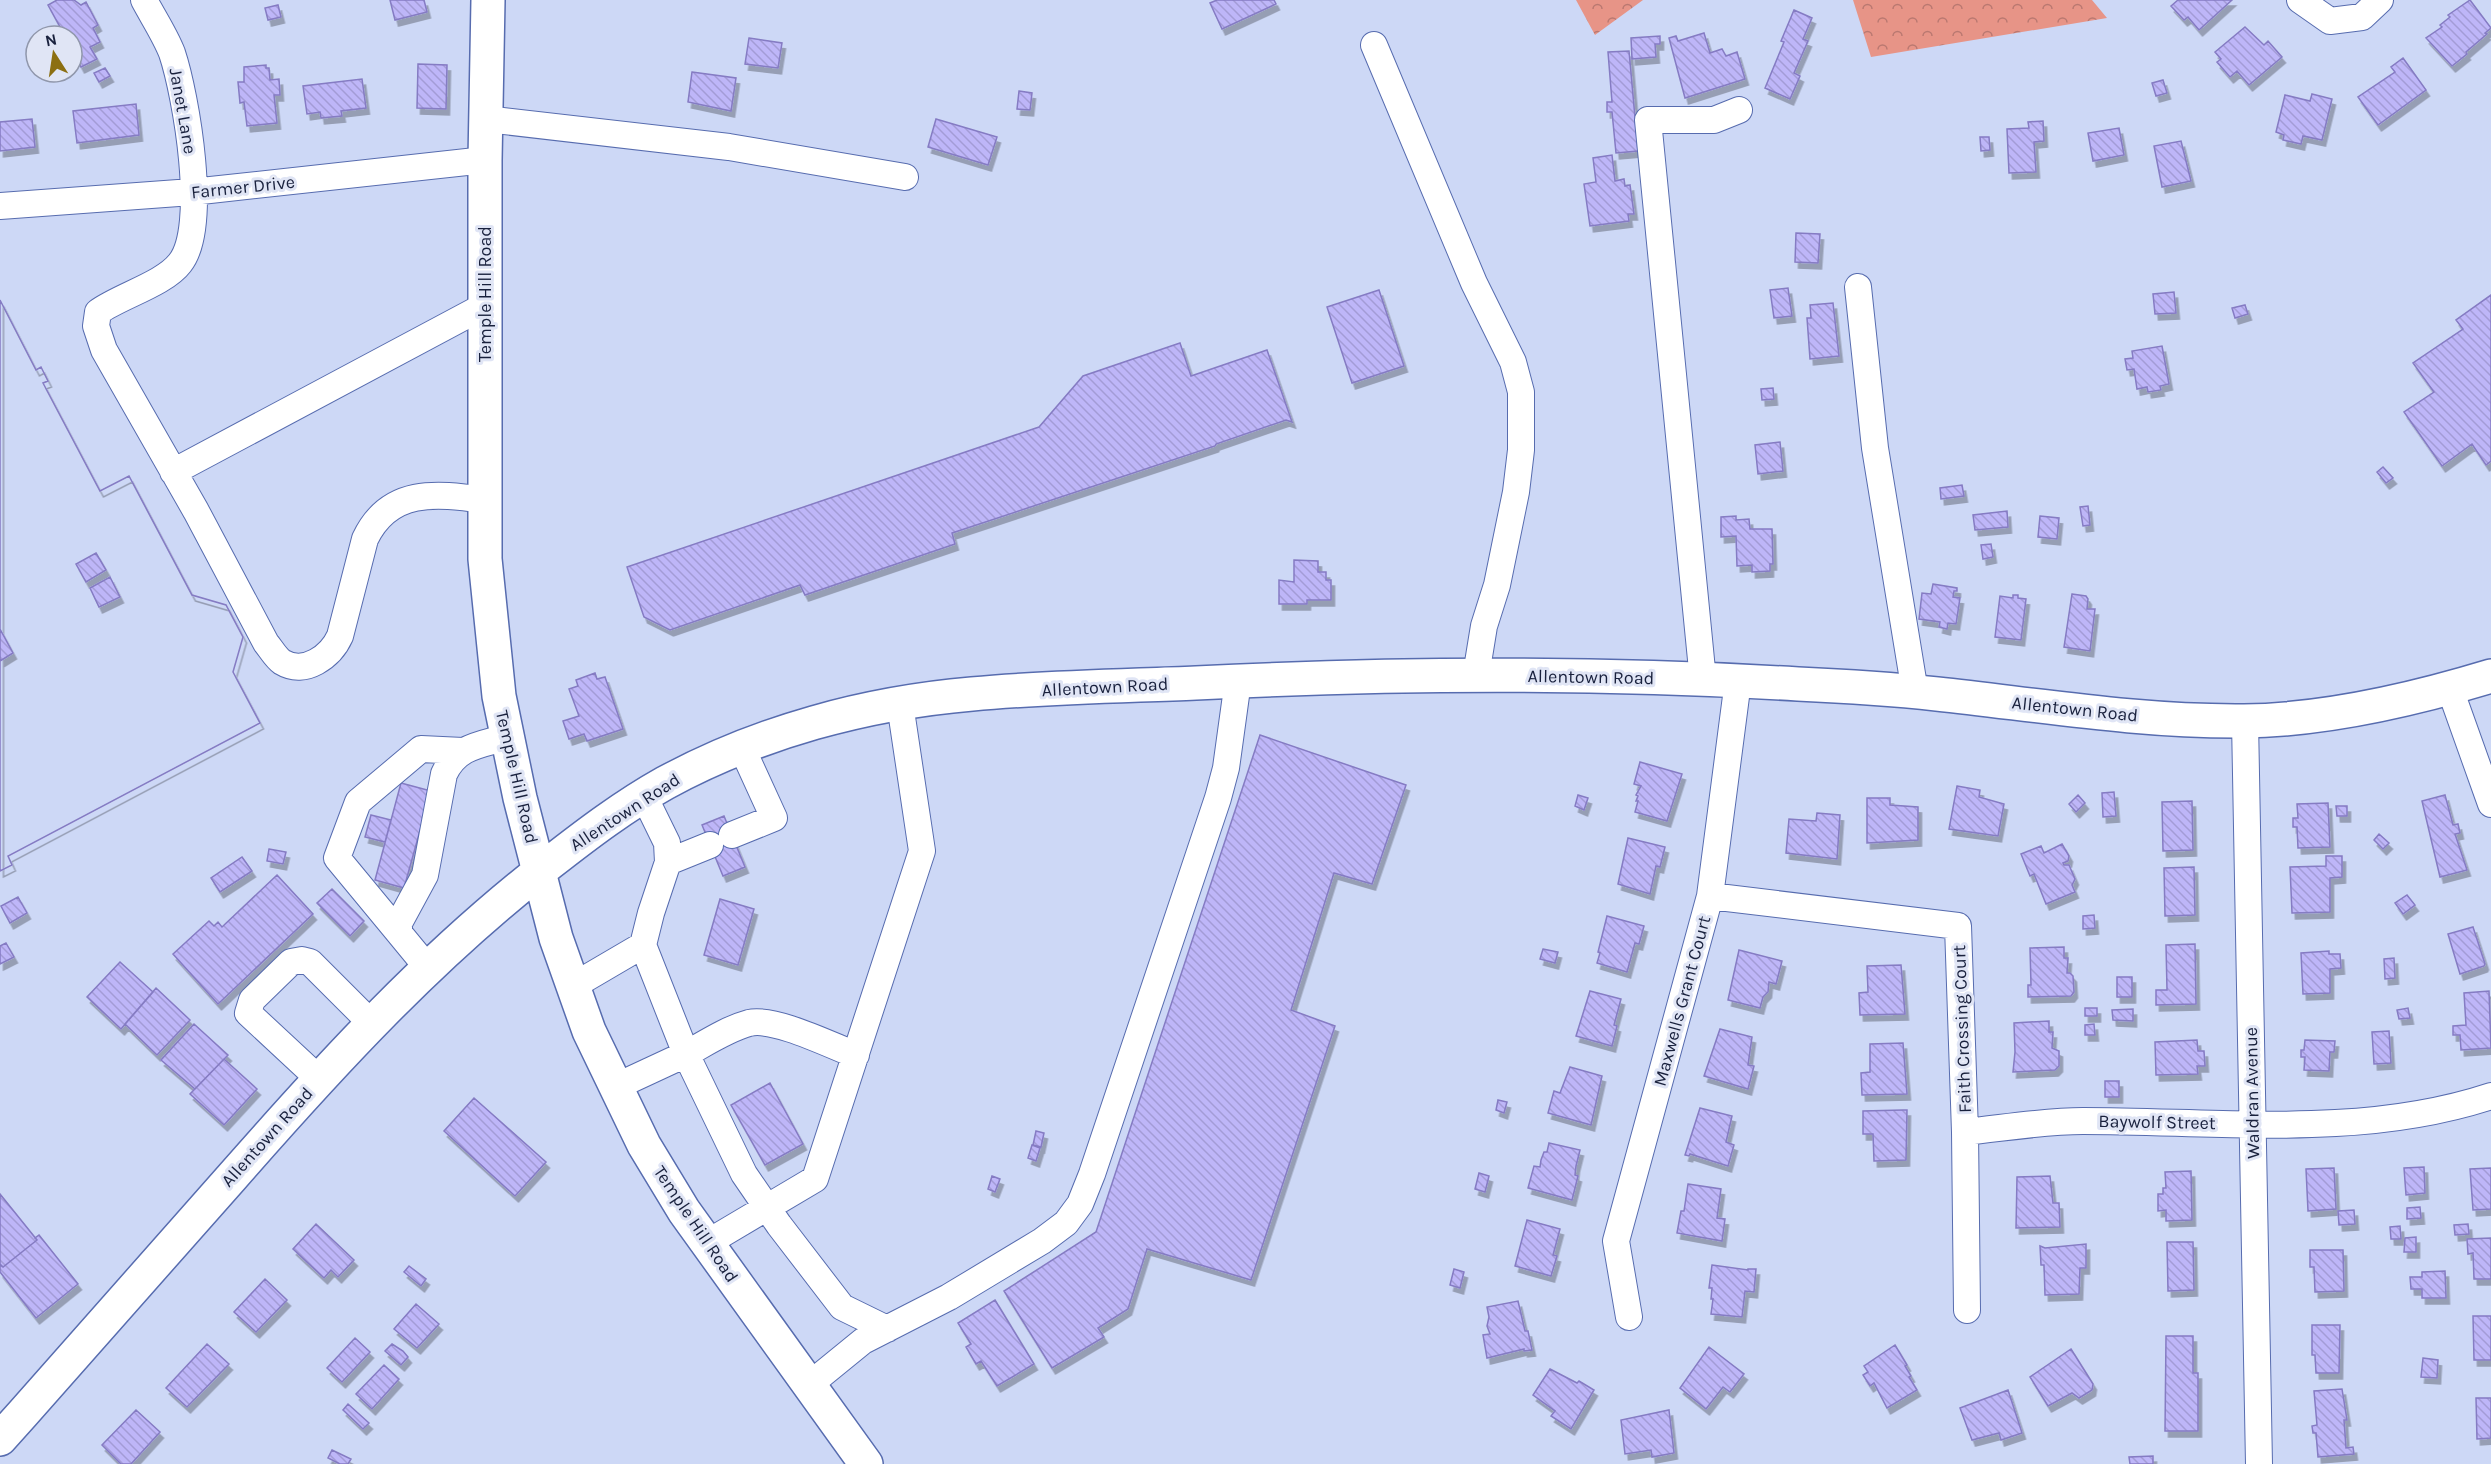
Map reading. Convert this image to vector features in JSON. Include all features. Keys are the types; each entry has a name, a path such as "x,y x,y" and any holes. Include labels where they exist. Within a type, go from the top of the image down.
{"main road":[{"name":"Temple Hill Road","path":"488,0 485,160 485,559 499,696 520,798 556,938 589,1031 644,1145 707,1243 866,1464"},
{"name":"Allentown Road","path":"0,1439 371,1023 427,967 501,900 600,824 644,796 712,760 812,724 900,704 975,693 1238,681 1476,675 1738,681 1915,692 2084,712 2245,721 2362,708 2451,688 2491,676"}],"street":[{"name":"Janet Lane","path":"144,0 171,50 182,89 191,141 191,236 180,263 151,283 98,312 96,326 104,350 173,472"},
{"path":"2300,0 2330,21 2361,17 2380,0"},
{"path":"1374,45 1474,283 1514,362 1521,392 1521,450 1516,492 1497,585 1484,626 1476,675"},
{"path":"1703,680 1648,120 1714,120 1739,110"},
{"path":"486,119 729,147 905,177"},
{"name":"Farmer Drive","path":"0,206 192,192 485,160"},
{"path":"1858,287 1875,448 1915,692"},
{"path":"484,500 455,496 416,498 389,507 380,515 365,538 335,648 319,662 294,665 282,662 266,643 173,472 486,305"},
{"path":"809,1385 863,1341 949,1297 1042,1241 1066,1223 1080,1204 1218,798 1226,768 1238,681"},
{"name":"Maxwells Grant Court","path":"1629,1317 1616,1241 1710,896 1738,681"},
{"path":"2451,688 2491,804"},
{"path":"707,1243 815,1179 922,851 900,704"},
{"name":"Waldran Avenue","path":"2245,721 2259,1464"},
{"path":"399,933 399,923 425,875 444,774 450,761 467,748 507,737"},
{"path":"668,862 774,818 742,748"},
{"path":"427,967 337,858 358,802 421,749 463,752"},
{"path":"644,796 667,843 668,862 643,945 686,1054 744,1174 768,1208 842,1306 887,1329"},
{"name":"Faith Crossing Court","path":"1710,896 1958,926 1965,1132 1967,1310"},
{"path":"573,986 643,945"},
{"path":"319,1079 248,1013 252,1000 291,962 302,960 310,962 371,1023"},
{"path":"615,1087 686,1054 734,1028 752,1023 774,1024 856,1055"},
{"name":"Baywolf Street","path":"1965,1132 2080,1121 2347,1123 2422,1114 2491,1096"}],"green space":[{"path":"1576,0 1643,0 1595,35"},
{"path":"1853,0 2092,0 2107,18 1871,57"}],"building":[{"path":"57,0 74,0 81,5 86,2 98,25 93,28 100,42 90,47 97,59 84,66 84,24 58,24 48,5"},
{"path":"390,0 424,0 427,12 395,20"},
{"path":"1217,0 1274,0 1276,4 1222,29 1210,3"},
{"path":"2178,0 2232,0 2199,30 2188,17 2184,20 2171,6"},
{"path":"2470,0 2491,28 2466,52 2467,54 2452,66 2426,38 2442,27 2440,25 2450,17 2448,15"},
{"path":"278,5 281,17 268,20 265,8"},
{"path":"1794,10 1812,18 1803,39 1808,41 1794,73 1800,76 1790,99 1765,88"},
{"path":"2245,27 2264,45 2268,41 2282,57 2249,85 2237,71 2230,77 2217,62 2221,59 2215,52"},
{"path":"1704,33 1710,53 1722,49 1726,56 1737,52 1745,79 1685,98 1669,38 1676,36 1678,41"},
{"path":"1660,36 1660,44 1655,44 1656,57 1632,59 1631,38"},
{"path":"749,38 782,43 778,68 745,64"},
{"path":"1629,51 1638,151 1616,153 1612,112 1607,112 1607,102 1612,102 1608,52"},
{"path":"2403,58 2426,90 2378,125 2358,97 2395,72 2391,67"},
{"path":"418,64 447,65 446,109 417,108"},
{"path":"266,65 266,68 269,68 270,80 279,79 280,95 274,95 277,123 247,126 244,102 240,103 238,82 244,82 244,67"},
{"path":"105,68 110,76 99,82 94,73"},
{"path":"692,72 736,78 731,111 688,102"},
{"path":"362,79 366,108 341,111 342,116 321,118 320,112 307,114 303,86"},
{"path":"2163,80 2167,93 2156,96 2152,83"},
{"path":"1019,91 1032,93 1030,110 1017,109"},
{"path":"2312,94 2332,99 2322,140 2303,136 2301,144 2283,140 2284,135 2276,132 2285,95 2310,101"},
{"path":"136,104 139,135 77,143 73,111"},
{"path":"32,119 35,147 0,151 0,122"},
{"path":"936,119 997,137 988,165 928,147"},
{"path":"2043,121 2044,141 2034,142 2036,172 2009,173 2007,129 2029,128 2028,122"},
{"path":"2119,128 2124,155 2093,161 2088,133"},
{"path":"1980,137 1989,137 1990,150 1981,151"},
{"path":"2181,141 2191,181 2162,187 2154,146"},
{"path":"1612,155 1615,181 1624,179 1625,186 1630,185 1634,214 1628,214 1629,221 1590,226 1584,184 1596,182 1593,158"},
{"path":"1796,233 1820,234 1818,263 1795,262"},
{"path":"1788,288 1792,316 1774,318 1770,290"},
{"path":"1379,290 1404,366 1352,383 1327,307"},
{"path":"2174,292 2176,313 2155,314 2153,294"},
{"path":"2491,295 2491,461 2486,465 2472,444 2442,466 2404,412 2434,392 2413,363 2463,329 2456,320"},
{"path":"0,300 36,370 41,367 48,381 43,383 100,491 129,476 192,595 226,605 243,637 233,672 260,723 8,856 12,865 0,871 0,661 13,653 0,629","holes":["96,553 106,570 86,582 76,564","110,577 120,597 99,607 90,588"]},
{"path":"0,300 36,370 41,367 48,381 43,383 100,491 129,476 192,595 226,605 243,637 233,672 260,723 8,856 12,865 0,871"},
{"path":"1833,303 1839,356 1810,359 1807,318 1811,318 1810,305"},
{"path":"2245,305 2248,314 2235,318 2232,308"},
{"path":"1180,343 1191,376 1267,350 1292,422 1286,420 1215,446 952,533 955,544 805,595 800,585 670,630 644,617 627,567 1039,427 1083,376"},
{"path":"2162,346 2169,384 2160,386 2161,390 2148,392 2147,387 2137,389 2134,369 2127,370 2125,359 2133,358 2132,351"},
{"path":"1773,388 1774,399 1762,400 1761,389"},
{"path":"1780,442 1783,471 1758,474 1755,445"},
{"path":"2383,467 2393,478 2386,483 2377,472"},
{"path":"1962,485 1964,496 1941,499 1940,488"},
{"path":"2088,506 2090,525 2083,526 2080,507"},
{"path":"2007,511 2008,527 1975,530 1973,515"},
{"path":"1736,516 1736,520 1749,519 1750,529 1772,529 1773,564 1770,564 1770,571 1752,572 1752,565 1737,566 1736,536 1721,537 1721,517"},
{"path":"2040,516 2059,518 2057,539 2038,537"},
{"path":"1991,544 1993,557 1983,559 1981,545"},
{"path":"1294,560 1318,561 1318,572 1326,572 1326,580 1331,580 1331,600 1307,600 1307,604 1279,604 1279,580 1294,582"},
{"path":"1933,584 1957,588 1953,597 1960,598 1956,624 1948,623 1947,629 1939,627 1940,622 1919,619 1922,593 1931,594"},
{"path":"2072,594 2086,596 2087,609 2095,609 2090,651 2064,647"},
{"path":"2013,595 2026,599 2021,640 1995,637 2000,596 2013,598"},
{"path":"595,673 597,679 605,677 623,729 587,741 584,734 569,739 563,721 579,716 569,689 578,686 576,680"},
{"path":"1260,735 1406,785 1372,884 1334,873 1291,1010 1335,1026 1251,1280 1147,1249 1128,1309 1098,1328 1104,1337 1052,1368 1004,1291 1096,1232"},
{"path":"1640,762 1682,774 1667,821 1635,812 1638,801 1636,801 1638,796 1636,795 1641,786 1634,784"},
{"path":"401,783 431,791 404,888 375,880"},
{"path":"1957,786 1980,790 1979,797 2004,804 1998,836 1949,829"},
{"path":"2114,792 2116,816 2103,817 2102,793"},
{"path":"1578,795 1588,798 1584,810 1575,806"},
{"path":"2078,795 2085,803 2076,812 2069,804"},
{"path":"2445,795 2453,825 2458,824 2460,833 2455,834 2467,870 2440,877 2422,801"},
{"path":"1867,798 1890,798 1890,805 1918,807 1918,840 1867,843"},
{"path":"2192,801 2193,850 2163,851 2162,802"},
{"path":"2328,803 2330,847 2298,848 2297,827 2293,827 2293,818 2298,818 2297,804"},
{"path":"2336,806 2347,806 2347,816 2337,816"},
{"path":"1817,813 1840,815 1837,859 1786,853 1789,819 1816,821"},
{"path":"371,815 391,820 385,842 365,837"},
{"path":"724,816 745,867 723,876 702,825"},
{"path":"2379,834 2389,843 2383,849 2374,840"},
{"path":"1628,838 1665,847 1660,867 1656,866 1650,894 1618,884"},
{"path":"2062,844 2069,856 2068,861 2063,863 2069,865 2075,879 2072,885 2075,892 2046,904 2034,874 2030,876 2021,854 2041,846 2044,853"},
{"path":"269,849 286,852 283,864 267,861"},
{"path":"2326,856 2342,856 2342,877 2330,878 2330,912 2292,913 2290,867 2326,866"},
{"path":"242,857 252,871 220,892 211,878"},
{"path":"2194,867 2195,915 2165,916 2164,868"},
{"path":"277,875 313,914 218,1004 173,954 209,921 214,926 218,922 222,927"},
{"path":"332,889 364,921 350,936 317,903"},
{"path":"2407,895 2415,905 2403,914 2395,903"},
{"path":"18,897 27,913 10,923 1,906"},
{"path":"720,899 754,909 738,965 704,955"},
{"path":"2094,915 2095,928 2083,929 2083,916"},
{"path":"1607,916 1644,926 1639,944 1635,943 1627,972 1597,963"},
{"path":"2473,927 2485,964 2460,974 2448,934"},
{"path":"6,943 14,957 0,964 0,946"},
{"path":"2195,944 2196,1004 2156,1005 2156,990 2167,990 2166,945"},
{"path":"2064,947 2064,958 2068,958 2067,973 2073,976 2074,992 2071,996 2028,997 2028,985 2031,985 2030,948"},
{"path":"1543,949 1558,952 1555,963 1540,959"},
{"path":"1739,950 1782,961 1776,984 1769,982 1768,992 1763,997 1760,1008 1728,1000"},
{"path":"2329,951 2329,954 2340,954 2341,968 2330,969 2330,993 2303,994 2301,953"},
{"path":"2394,958 2395,978 2385,979 2384,959"},
{"path":"120,962 153,992 121,1029 87,997"},
{"path":"1901,965 1905,1014 1860,1015 1859,993 1868,992 1867,966"},
{"path":"2117,977 2132,977 2132,997 2117,997"},
{"path":"156,988 190,1020 157,1055 125,1024"},
{"path":"1590,991 1621,999 1614,1025 1617,1026 1612,1046 1576,1036"},
{"path":"2489,991 2491,1048 2461,1050 2460,1035 2453,1035 2453,1026 2466,1025 2464,993"},
{"path":"2085,1008 2097,1008 2097,1016 2085,1016"},
{"path":"2408,1008 2410,1018 2399,1019 2397,1010"},
{"path":"2133,1009 2133,1021 2113,1020 2112,1010"},
{"path":"2049,1021 2049,1032 2053,1032 2052,1048 2059,1051 2059,1066 2055,1070 2013,1072 2014,1023"},
{"path":"194,1024 228,1055 195,1089 161,1060"},
{"path":"2094,1024 2095,1035 2085,1035 2085,1025"},
{"path":"1720,1029 1752,1037 1748,1065 1754,1066 1748,1089 1704,1076"},
{"path":"2389,1031 2391,1063 2374,1064 2372,1032"},
{"path":"2197,1040 2198,1051 2204,1051 2205,1066 2197,1066 2198,1074 2156,1075 2155,1042"},
{"path":"2305,1040 2335,1041 2334,1052 2330,1052 2329,1071 2304,1070 2305,1057 2301,1057 2301,1050 2304,1050"},
{"path":"1903,1043 1907,1094 1862,1095 1861,1073 1870,1072 1870,1044"},
{"path":"224,1059 257,1089 224,1125 190,1094"},
{"path":"1570,1067 1602,1076 1591,1125 1548,1113 1554,1091 1560,1093"},
{"path":"2105,1081 2119,1081 2119,1097 2105,1097"},
{"path":"770,1083 803,1144 765,1165 731,1105"},
{"path":"474,1098 546,1162 515,1196 444,1131"},
{"path":"1498,1100 1507,1102 1504,1113 1496,1110"},
{"path":"1700,1108 1732,1116 1726,1142 1734,1145 1728,1166 1690,1154 1685,1155"},
{"path":"1907,1110 1906,1160 1874,1161 1873,1134 1863,1134 1863,1111"},
{"path":"1036,1131 1044,1133 1041,1147 1033,1145"},
{"path":"1549,1143 1580,1150 1575,1175 1578,1176 1572,1200 1528,1188 1534,1166 1540,1167"},
{"path":"1032,1145 1040,1148 1036,1161 1028,1158"},
{"path":"2424,1167 2425,1193 2406,1195 2404,1168"},
{"path":"2334,1168 2336,1209 2308,1211 2306,1169"},
{"path":"2491,1168 2491,1209 2473,1210 2470,1169"},
{"path":"2191,1171 2192,1220 2166,1221 2166,1210 2158,1211 2158,1194 2163,1194 2163,1188 2166,1188 2165,1172"},
{"path":"1479,1173 1489,1176 1485,1192 1475,1189"},
{"path":"992,1176 1000,1179 995,1192 988,1189"},
{"path":"2050,1176 2053,1203 2059,1203 2060,1227 2016,1228 2017,1177"},
{"path":"1688,1184 1721,1189 1717,1218 1725,1219 1722,1241 1677,1233 1681,1211 1684,1211"},
{"path":"0,1194 37,1240 3,1267 0,1264"},
{"path":"2420,1207 2421,1218 2407,1219 2407,1208"},
{"path":"2354,1210 2355,1224 2339,1225 2338,1211"},
{"path":"1527,1220 1560,1229 1553,1255 1557,1256 1551,1276 1515,1266"},
{"path":"316,1224 354,1260 338,1277 331,1270 324,1278 293,1249"},
{"path":"2468,1224 2469,1234 2455,1235 2454,1225"},
{"path":"2400,1226 2401,1239 2391,1239 2390,1227"},
{"path":"39,1235 78,1284 36,1318 0,1272 0,1265 3,1267 37,1240 35,1238"},
{"path":"2416,1237 2416,1252 2404,1252 2405,1238"},
{"path":"2491,1238 2491,1279 2474,1279 2473,1253 2468,1254 2467,1239"},
{"path":"2167,1242 2193,1242 2194,1290 2168,1291"},
{"path":"2086,1244 2086,1268 2080,1268 2079,1294 2045,1295 2044,1265 2041,1265 2040,1246 2045,1248"},
{"path":"2310,1250 2343,1250 2344,1291 2315,1292 2314,1267 2310,1267"},
{"path":"1712,1265 1756,1269 1754,1292 1745,1291 1742,1317 1711,1314 1713,1299 1711,1299 1712,1288 1709,1288"},
{"path":"409,1266 426,1279 421,1286 404,1272"},
{"path":"1454,1269 1464,1272 1460,1288 1450,1285"},
{"path":"2445,1271 2446,1298 2422,1298 2422,1289 2411,1289 2410,1277 2422,1277 2422,1272"},
{"path":"265,1279 287,1300 256,1332 234,1312"},
{"path":"995,1300 1034,1364 997,1386 981,1361 976,1364 966,1347 971,1344 958,1323"},
{"path":"1518,1301 1532,1350 1524,1351 1524,1349 1487,1358 1483,1335 1490,1334 1487,1326 1489,1317 1487,1307"},
{"path":"416,1304 439,1324 417,1348 394,1329"},
{"path":"2473,1316 2491,1316 2491,1360 2474,1360"},
{"path":"2312,1325 2340,1325 2339,1373 2316,1373 2315,1355 2312,1355"},
{"path":"2166,1336 2193,1336 2193,1373 2198,1373 2198,1431 2165,1431"},
{"path":"355,1338 370,1352 342,1382 327,1368"},
{"path":"207,1344 229,1364 187,1407 166,1388"},
{"path":"392,1344 408,1357 401,1365 385,1351"},
{"path":"1895,1345 1907,1365 1905,1366 1911,1376 1909,1377 1917,1390 1887,1408 1874,1383 1870,1386 1863,1375 1868,1372 1864,1366"},
{"path":"1709,1347 1744,1374 1730,1392 1723,1387 1706,1409 1680,1388"},
{"path":"2071,1349 2093,1384 2092,1390 2079,1398 2072,1393 2048,1406 2030,1377"},
{"path":"2423,1358 2438,1360 2437,1378 2421,1377"},
{"path":"384,1365 399,1379 372,1409 356,1394"},
{"path":"1550,1369 1594,1390 1571,1429 1551,1416 1555,1411 1533,1395"},
{"path":"2342,1389 2347,1420 2344,1420 2346,1448 2353,1447 2354,1454 2318,1457 2316,1433 2313,1433 2312,1426 2317,1425 2314,1391"},
{"path":"2008,1390 2022,1433 2001,1440 1999,1433 1972,1440 1960,1408"},
{"path":"2476,1398 2491,1398 2491,1438 2477,1439"},
{"path":"348,1404 369,1423 363,1429 343,1410"},
{"path":"136,1410 160,1432 131,1464 121,1464 102,1445"},
{"path":"1669,1410 1674,1453 1652,1457 1651,1450 1625,1454 1621,1420"},
{"path":"332,1450 351,1459 348,1464 340,1464 328,1458"},
{"path":"2153,1456 2153,1464 2130,1464 2129,1457"}]}
